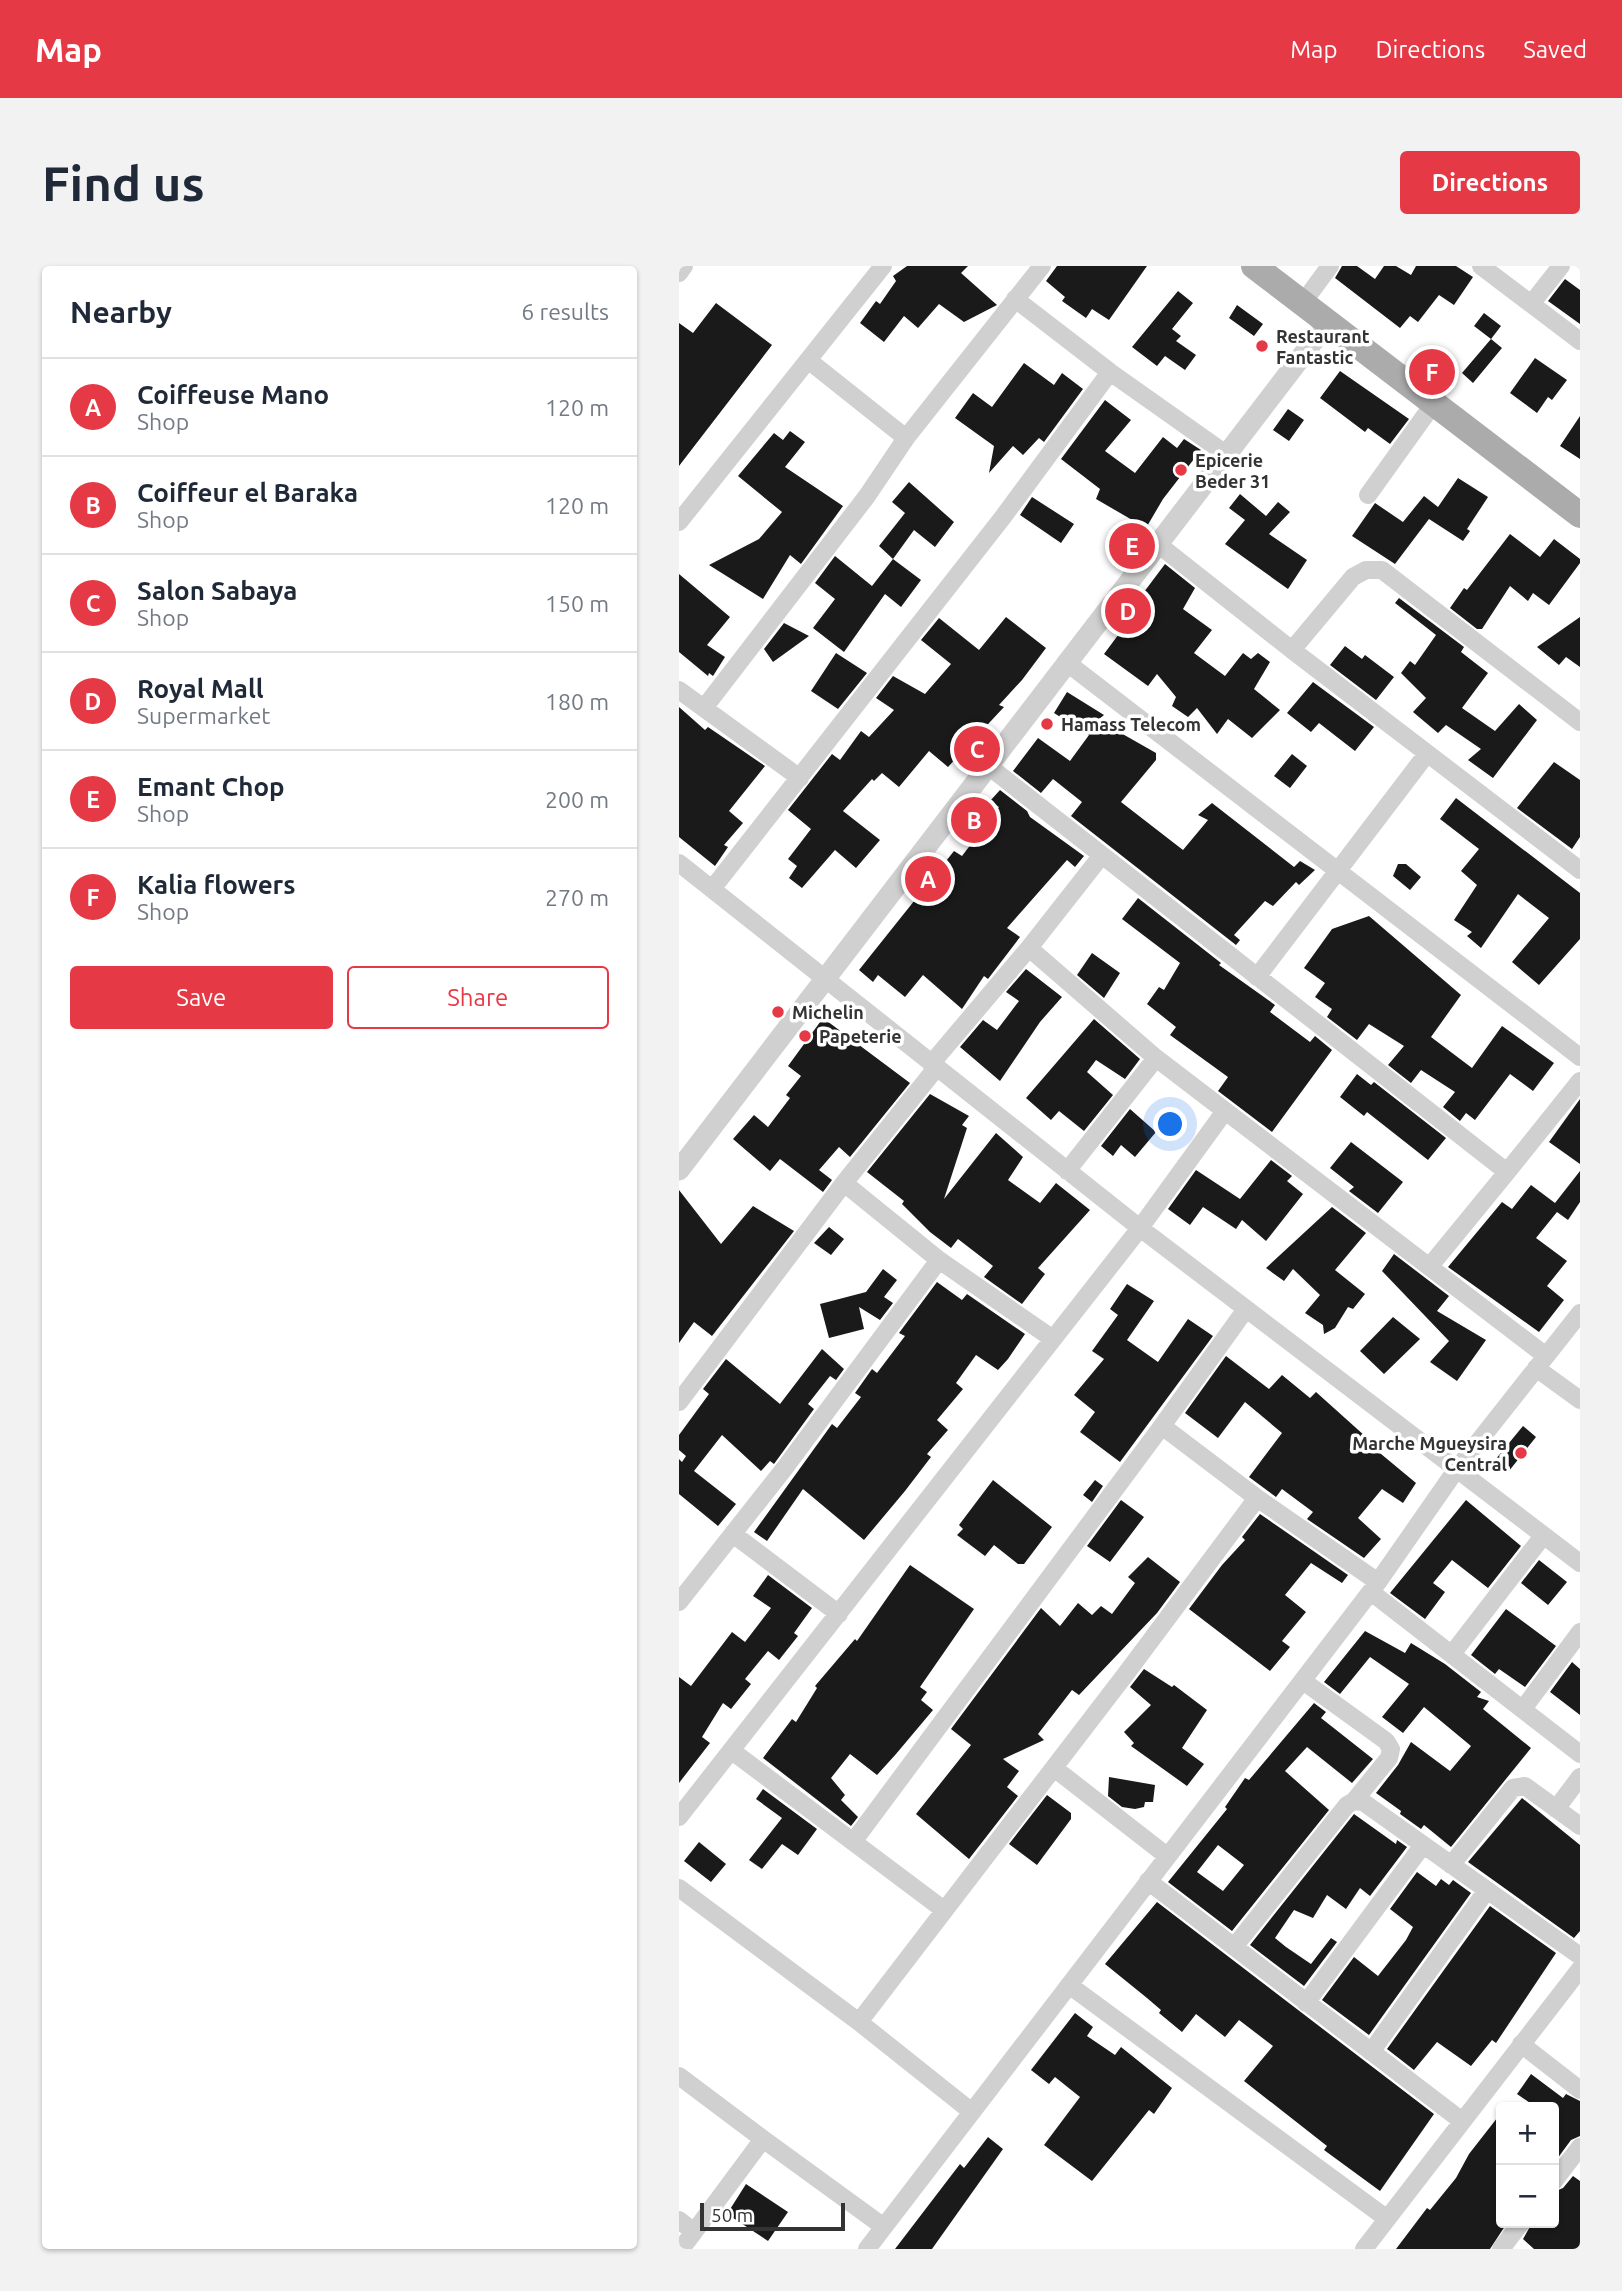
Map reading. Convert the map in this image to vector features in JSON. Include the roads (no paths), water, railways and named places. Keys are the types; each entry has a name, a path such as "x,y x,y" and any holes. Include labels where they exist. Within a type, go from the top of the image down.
{"main road":[{"path":"1254,266 1580,515"}],"street":[{"path":"679,273 684,266"},
{"path":"679,522 883,266"},
{"path":"704,708 867,496 907,438 1042,266"},
{"path":"1302,304 1329,266"},
{"path":"1481,266 1580,341"},
{"path":"1532,303 1561,266"},
{"path":"1015,299 1110,372 1226,454"},
{"path":"679,1170 823,978 1159,545 1328,322"},
{"path":"808,360 907,438"},
{"path":"712,889 995,527 1110,372"},
{"path":"1368,495 1434,403"},
{"path":"1159,545 1426,755 1580,870"},
{"path":"1292,650 1353,577 1366,570 1382,570 1580,722"},
{"path":"1066,662 1580,1057"},
{"path":"679,690 800,778"},
{"path":"1257,977 1426,755"},
{"path":"987,765 1507,1172"},
{"path":"679,1402 934,1066 1102,855"},
{"path":"679,863 1140,1228 1580,1563"},
{"path":"1029,948 1156,1058 1430,1266 1541,1362 1580,1400"},
{"path":"1067,1171 1156,1058"},
{"path":"1430,1266 1580,1081"},
{"path":"679,1817 1140,1228 1224,1111"},
{"path":"844,1183 939,1260 1053,1339"},
{"path":"679,1602 939,1260"},
{"path":"853,1842 1246,1310"},
{"path":"867,2249 1375,1587 1456,1470 1580,1313"},
{"path":"1162,1426 1375,1587 1452,1654 1580,1754"},
{"path":"859,2022 1257,1497"},
{"path":"733,1534 839,1614"},
{"path":"1452,1654 1543,1536"},
{"path":"1523,1709 1580,1632"},
{"path":"1234,1947 1347,1805 1354,1801 1389,1758 1391,1749 1386,1741 1303,1681"},
{"path":"732,1751 944,1910"},
{"path":"1054,1768 1167,1856"},
{"path":"1556,1809 1580,1777"},
{"path":"1451,1865 1513,1788 1525,1786 1580,1826"},
{"path":"1354,1801 1363,1802 1580,1956"},
{"path":"1306,2003 1423,1845"},
{"path":"1148,1881 1462,2121"},
{"path":"679,1888 859,2022 972,2112"},
{"path":"1371,2052 1487,1890"},
{"path":"1365,2249 1386,2218 1580,1969"},
{"path":"1069,1985 1386,2218"},
{"path":"1521,2044 1580,2090"},
{"path":"679,2076 884,2227"},
{"path":"681,2249 763,2139"},
{"path":"1559,2178 1574,2167 1580,2147"},
{"path":"679,2220 694,2232"},
{"path":"1501,2249 1517,2228"}],"place":[{"name":"Restaurant Fantastic","path":"1262,346"},
{"name":"Kalia flowers","path":"1432,372"},
{"name":"Epicerie Beder 31","path":"1181,470"},
{"name":"Emant Chop","path":"1132,546"},
{"name":"Royal Mall","path":"1128,611"},
{"name":"Hamass Telecom","path":"1047,724"},
{"name":"Salon Sabaya","path":"977,749"},
{"name":"Coiffeur el Baraka","path":"974,820"},
{"name":"Coiffeuse Mano","path":"928,879"},
{"name":"Michelin","path":"778,1012"},
{"name":"Papeterie","path":"805,1036"},
{"name":"Marche Mgueysira Central","path":"1521,1453"}]}
